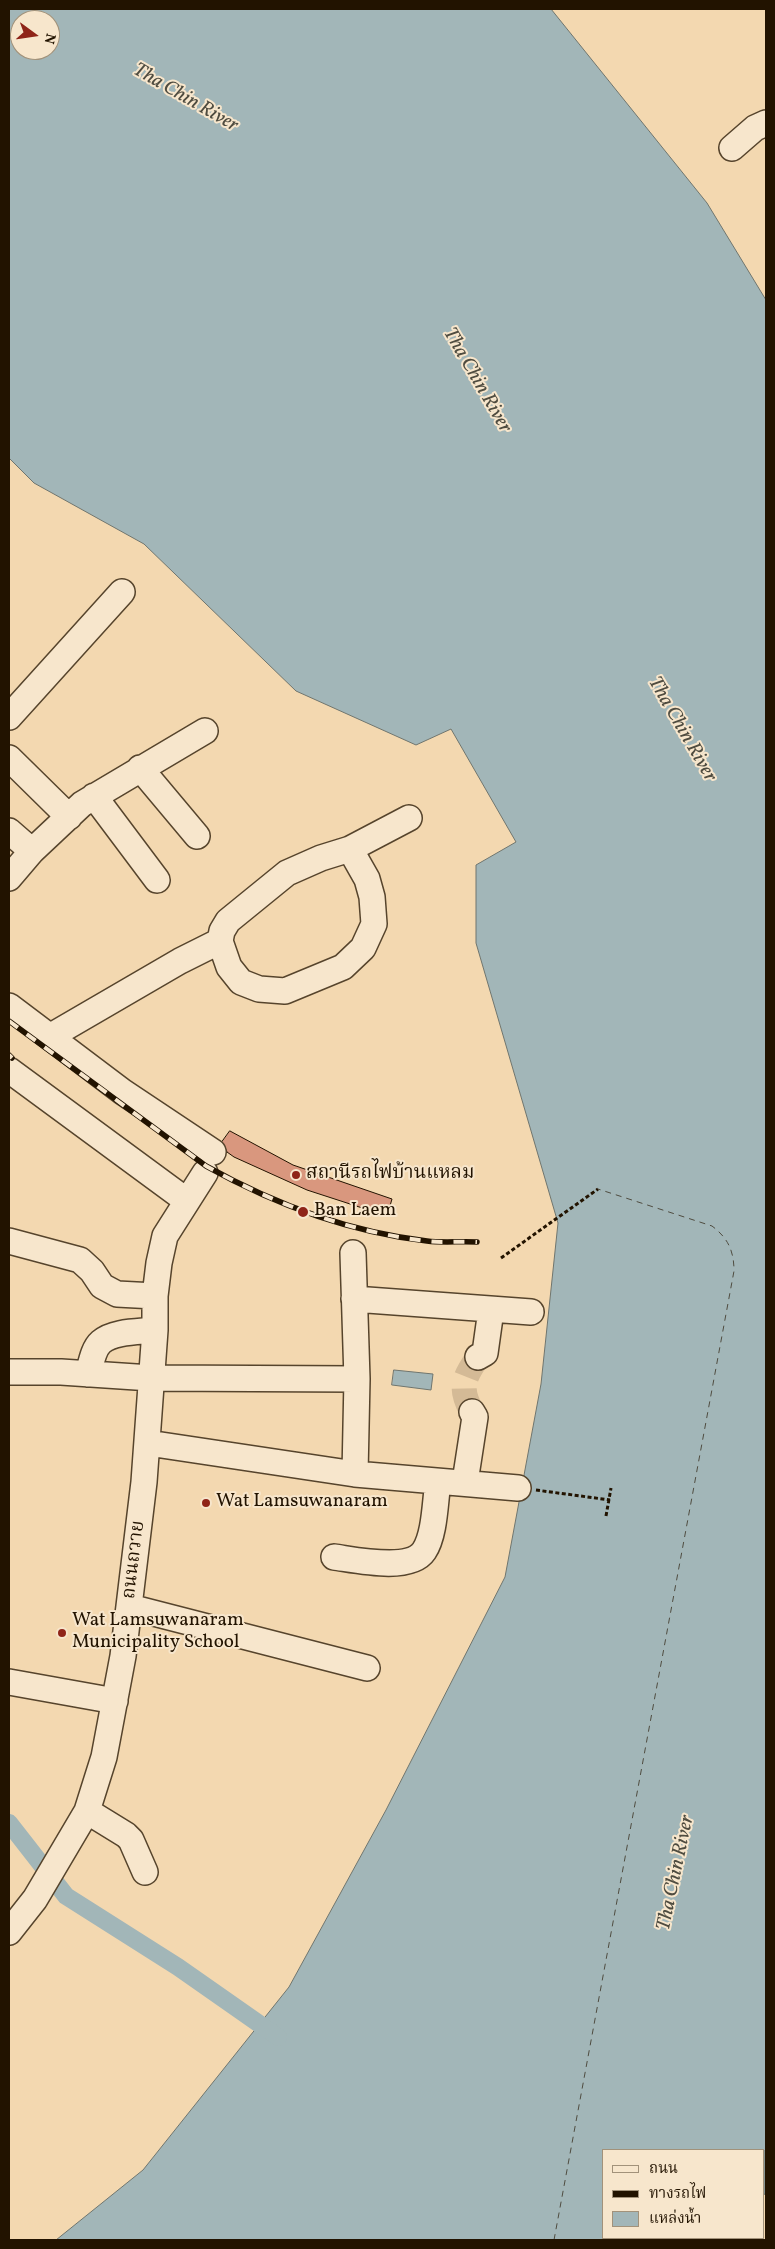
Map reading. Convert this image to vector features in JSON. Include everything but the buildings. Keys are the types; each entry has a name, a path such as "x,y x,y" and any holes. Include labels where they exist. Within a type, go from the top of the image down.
{"street":[{"path":"732,148 755,128 766,123"},
{"path":"9,717 122,592"},
{"path":"9,878 32,851 82,804 205,731"},
{"path":"9,758 69,817"},
{"path":"140,768 197,836"},
{"path":"94,796 157,880"},
{"path":"350,850 367,879 372,897 374,924 362,948 343,967 285,991 259,990 240,982 229,967 220,941 222,931 228,921 287,872 321,858 350,850 409,818"},
{"path":"9,831 32,851"},
{"path":"9,1006 50,1036 180,961 220,941"},
{"name":"ถนนถวาย","path":"9,1932 35,1899 87,1812 104,1757 116,1701 130,1607 148,1443 155,1330 155,1296 165,1236 187,1202 209,1162 50,1036"},
{"path":"9,1070 187,1202"},
{"path":"9,1240 80,1260 92,1271 102,1286 117,1294 155,1296"},
{"path":"353,1253 357,1379 355,1474"},
{"path":"354,1299 531,1312"},
{"path":"478,1357 485,1353 491,1310"},
{"path":"88,1374 94,1353 101,1342 113,1336 155,1330"},
{"path":"9,1372 152,1378 357,1379"},
{"path":"465,1482 475,1417 472,1412"},
{"path":"148,1443 355,1474 518,1488"},
{"path":"334,1557 392,1563 412,1561 424,1552 430,1535 438,1482"},
{"path":"130,1607 366,1668"},
{"path":"9,1682 116,1701"},
{"path":"87,1812 126,1834 131,1840 145,1872"}],"path":[{"path":"501,1258 598,1189"},
{"path":"518,1488 610,1500"},
{"path":"606,1516 611,1488"}],"water":[{"name":"Tha Chin River","path":"9,9 551,9 707,203 766,300 766,2195 765,2149 602,2149 602,2239 700,2240 56,2240 143,2170 289,1987 386,1810 505,1577 541,1384 558,1223 476,943 476,865 516,842 451,729 416,745 296,691 144,544 34,483 9,458"},
{"path":"394,1370 433,1374 431,1390 392,1385"}],"waterway":[{"path":"9,1823 66,1896 178,1967 278,2037"}],"ferry route":[{"path":"554,2240 734,1271 733,1257 729,1246 722,1235 712,1226 598,1189"}],"tunnel":[{"path":"472,1412 465,1396 464,1384 478,1357"}],"railway":[{"path":"9,1021 206,1166 232,1180 285,1204 369,1231 427,1241 477,1242"},
{"path":"9,1055 12,1058"}],"place":[{"name":"สถานีรถไฟบ้านแหลม","path":"296,1175"},
{"name":"Ban Laem","path":"303,1212"},
{"name":"Wat Lamsuwanaram","path":"206,1503"},
{"name":"Wat Lamsuwanaram Municipality School","path":"62,1633"}]}
